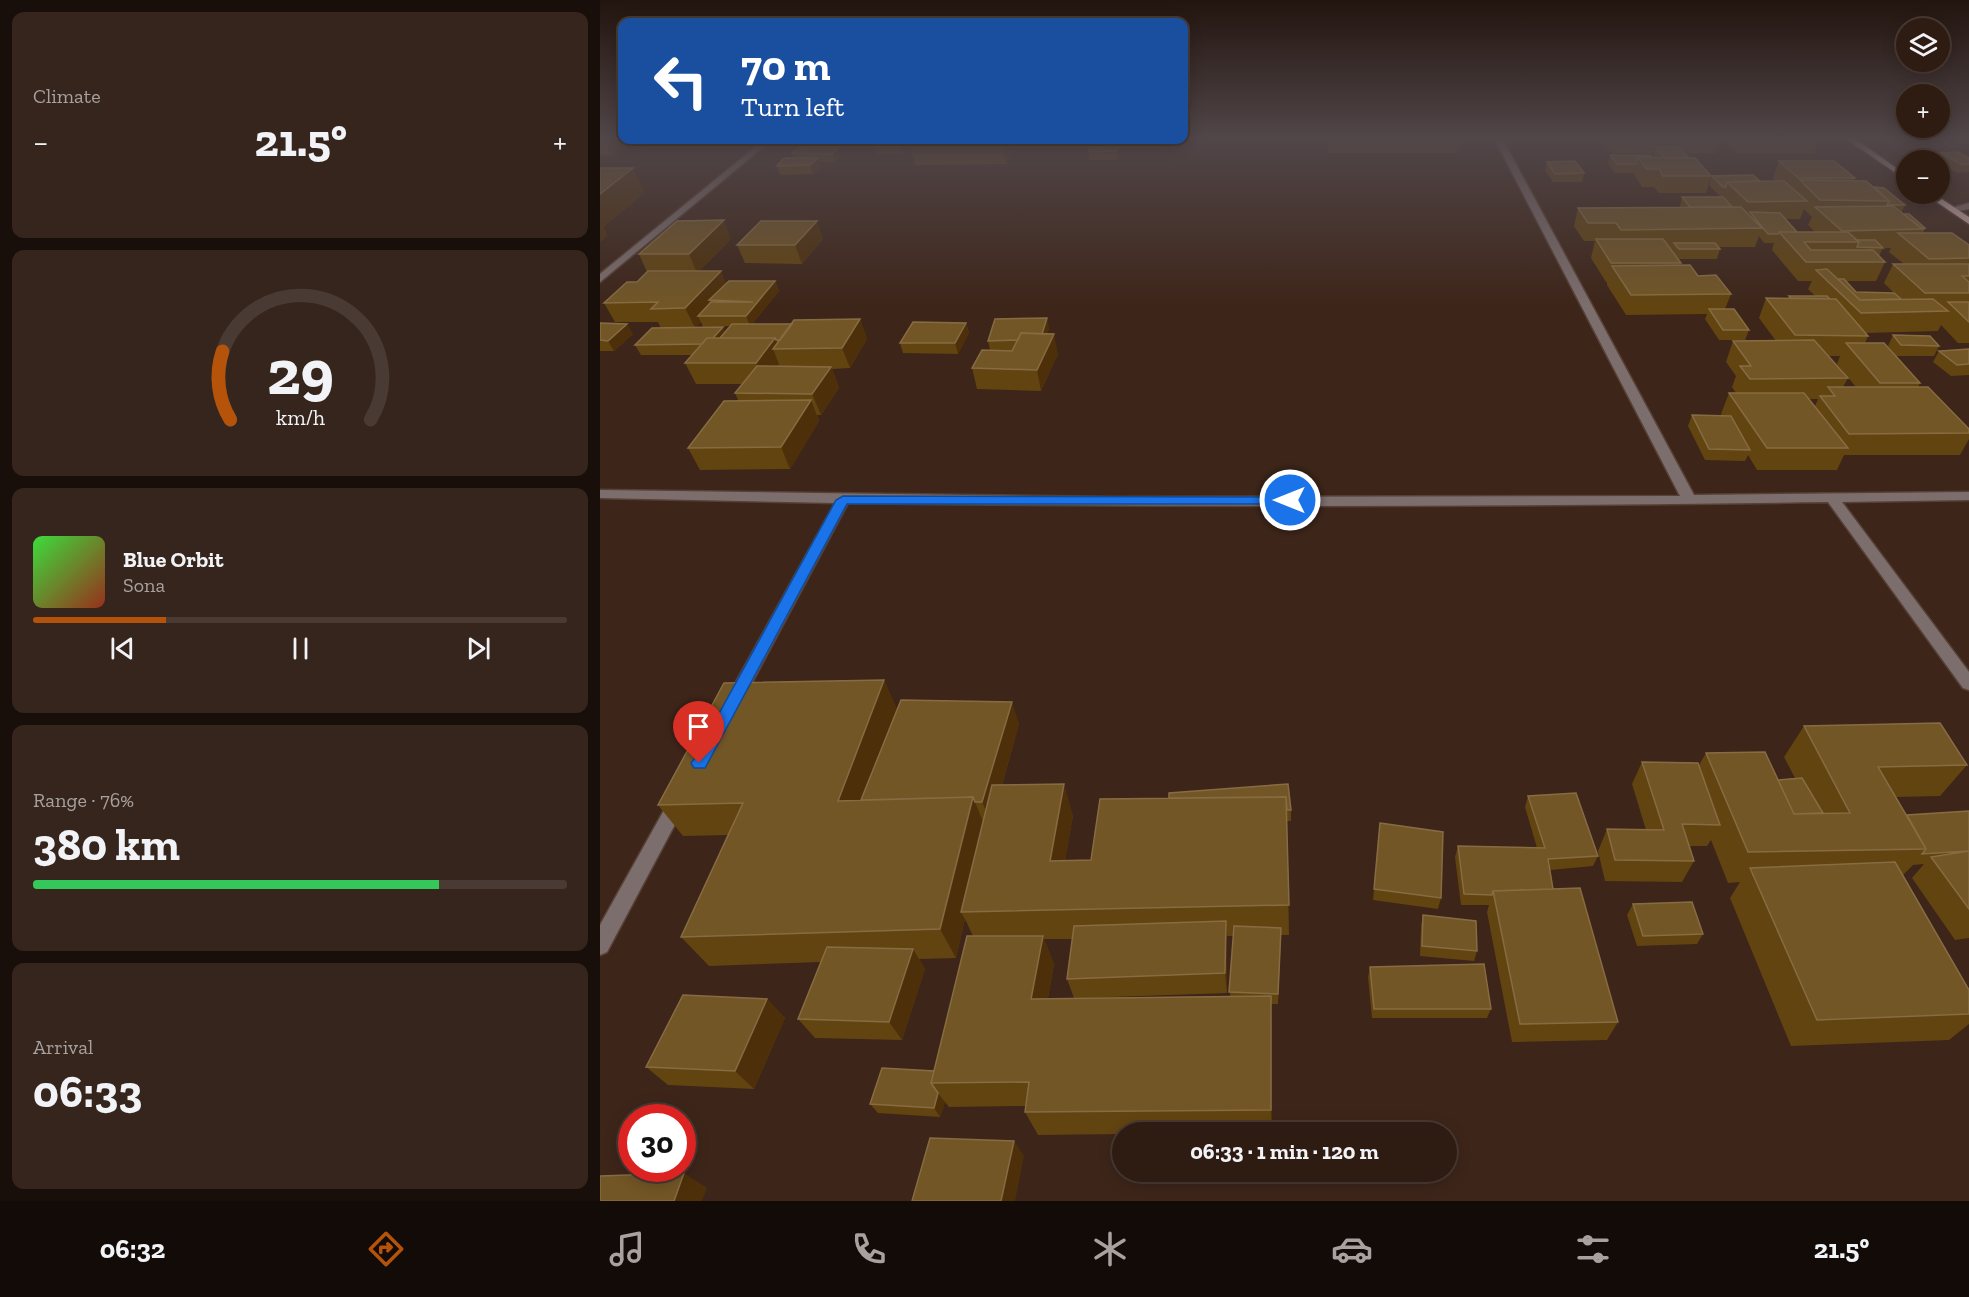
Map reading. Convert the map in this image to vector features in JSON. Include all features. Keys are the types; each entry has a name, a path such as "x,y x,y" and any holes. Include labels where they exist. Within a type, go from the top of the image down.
{"main road":[{"path":"1944,204 1969,221"}],"street":[{"path":"600,279 703,194"},
{"path":"1528,194 1690,501"},
{"path":"1952,209 1969,206"},
{"path":"600,494 843,500 1690,501 1969,496"},
{"path":"1832,498 1969,684"},
{"path":"724,717 843,500"},
{"path":"600,945 685,790"}],"building":[{"path":"1740,194 1799,194 1807,201 1748,202"},
{"path":"1814,194 1881,194 1889,201 1820,200"},
{"path":"1882,194 1891,194 1896,198 1896,204 1905,205 1887,205 1889,201"},
{"path":"1682,197 1723,197 1732,207 1690,207"},
{"path":"1893,206 1923,229 1842,231 1815,207"},
{"path":"1741,207 1762,228 1621,230 1616,223 1588,223 1578,208"},
{"path":"1750,212 1780,213 1797,232 1768,234"},
{"path":"1903,214 1909,214 1925,228 1921,228"},
{"path":"724,220 689,254 639,254 677,221"},
{"path":"761,221 817,221 795,245 737,245"},
{"path":"1779,232 1848,232 1859,242 1804,242 1811,250 1873,250 1885,262 1806,262"},
{"path":"1898,233 1952,233 1969,245 1969,258 1929,259"},
{"path":"1596,239 1663,239 1681,263 1611,263"},
{"path":"1856,240 1875,240 1883,248 1857,247 1859,242"},
{"path":"1674,243 1715,243 1720,249 1679,249"},
{"path":"1893,264 1969,264 1969,276 1962,276 1969,282 1969,293 1925,293"},
{"path":"1690,265 1698,276 1716,275 1731,294 1631,295 1612,266"},
{"path":"1827,269 1860,300 1933,299 1948,311 1861,313 1816,270"},
{"path":"648,271 721,271 685,308 651,309 658,302 604,303 627,282 637,282"},
{"path":"1838,279 1844,279 1856,292 1894,293 1901,299 1860,300"},
{"path":"729,281 775,281 746,316 698,316 711,302 753,302 709,300"},
{"path":"1789,296 1827,296 1830,299 1791,298"},
{"path":"1766,298 1836,299 1868,336 1795,335"},
{"path":"1948,302 1969,302 1969,322"},
{"path":"1709,309 1734,309 1749,330 1723,330"},
{"path":"1047,318 1042,334 1021,333 1018,340 988,341 995,319"},
{"path":"860,319 842,348 773,349 794,320"},
{"path":"913,322 966,323 955,343 900,343"},
{"path":"600,323 627,324 608,341 600,340"},
{"path":"732,324 792,324 780,340 775,338 720,338"},
{"path":"723,327 713,338 707,338 702,344 635,345 652,328"},
{"path":"1021,333 1054,334 1037,370 972,368 982,350 1012,351"},
{"path":"1893,335 1930,336 1939,346 1901,345"},
{"path":"707,338 775,338 756,363 685,363"},
{"path":"1814,340 1848,378 1750,379 1740,366 1751,366 1733,341"},
{"path":"1846,343 1884,343 1920,383 1880,383"},
{"path":"1969,349 1969,364 1957,365 1939,351"},
{"path":"757,366 831,367 812,394 735,393"},
{"path":"1828,387 1928,387 1969,429 1969,433 1849,434 1820,396 1835,396"},
{"path":"1729,393 1804,393 1848,448 1767,448"},
{"path":"811,400 781,447 688,448 724,401"},
{"path":"1692,415 1731,416 1750,450 1709,449"},
{"path":"884,680 838,801 973,797 940,929 681,937 743,803 658,805 724,683"},
{"path":"901,700 1012,702 982,802 975,802 973,797 861,800"},
{"path":"1940,723 1967,765 1878,767 1926,849 1748,852 1706,753 1765,752 1794,814 1850,813 1804,726"},
{"path":"1642,762 1698,763 1720,825 1682,824 1694,861 1615,860 1607,829 1664,830"},
{"path":"1802,778 1823,813 1794,814 1778,780"},
{"path":"1064,784 1050,861 1091,860 1100,799 1286,797 1289,905 961,912 992,785"},
{"path":"1288,784 1291,810 1287,810 1286,797 1169,798 1169,793"},
{"path":"1576,793 1598,856 1548,859 1553,889 1493,891 1492,895 1464,894 1458,846 1545,848 1528,796"},
{"path":"1969,811 1969,851 1922,854 1926,849 1907,815"},
{"path":"1380,823 1443,832 1441,898 1374,889"},
{"path":"1969,851 1969,909 1931,857"},
{"path":"1895,862 1969,990 1969,1014 1817,1020 1750,868"},
{"path":"1580,888 1618,1022 1520,1024 1493,891"},
{"path":"1692,902 1703,934 1643,936 1633,904"},
{"path":"1423,915 1476,921 1477,951 1422,946"},
{"path":"1226,921 1225,973 1067,979 1074,926"},
{"path":"1234,926 1281,928 1278,994 1229,992"},
{"path":"967,936 1043,936 1031,999 1271,996 1271,1110 1025,1112 1029,1082 931,1083"},
{"path":"827,947 913,949 889,1022 798,1019"},
{"path":"1484,964 1491,1009 1374,1009 1370,967"},
{"path":"683,995 767,999 735,1071 646,1067"},
{"path":"882,1068 934,1071 931,1083 938,1093 934,1108 870,1104"},
{"path":"930,1138 1014,1141 1001,1201 912,1201"},
{"path":"618,1175 618,1182 681,1182 674,1201 600,1201 600,1176"}],"route":[{"path":"699,763 843,500 1290,500"}]}
